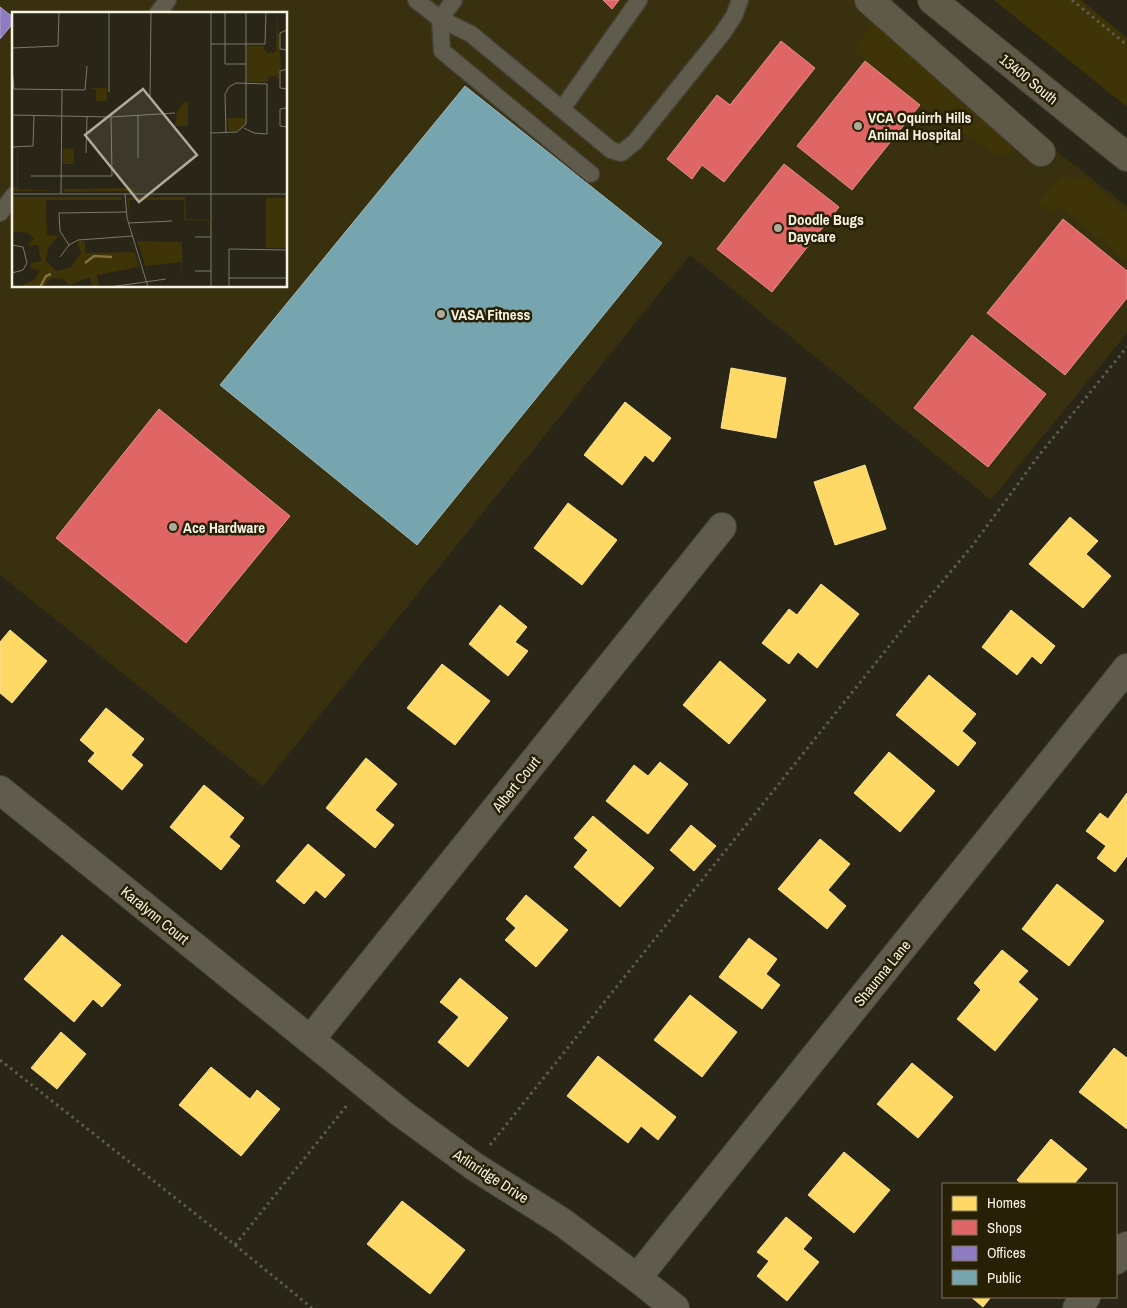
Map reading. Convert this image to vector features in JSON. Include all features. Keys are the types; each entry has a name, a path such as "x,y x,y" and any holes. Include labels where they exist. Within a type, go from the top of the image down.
{"main road":[{"path":"869,0 1041,152"},
{"name":"13400 South","path":"932,0 1127,157"}],"street":[{"name":"Albert Court","path":"310,1040 722,528"},
{"name":"Shaunna Lane","path":"638,1278 1127,668"},
{"name":"Karalynn Court","path":"0,790 310,1040"},
{"name":"Arlinridge Drive","path":"310,1040 438,1141 562,1222 675,1308"},
{"path":"1117,1259 1127,1246"},
{"path":"1077,1308 1085,1298"}],"lane":[{"path":"159,12 168,0"},
{"path":"416,0 440,19 471,34 611,150 621,153 635,142 734,16 740,0"},
{"path":"454,0 440,19 442,51 591,174"},
{"path":"562,109 639,0"},
{"path":"0,213 12,198"}],"path":[{"path":"1072,0 1127,45"},
{"path":"490,1145 902,630 973,545 1040,454 1127,347"},
{"path":"0,1060 312,1308"},
{"path":"235,1245 352,1100"}],"shaded area":[{"path":"0,0 862,0 1127,206 1127,333 991,500 690,255 263,786 0,575"},
{"path":"994,0 1081,0 1127,38 1127,107"},
{"path":"875,21 1017,141 1009,155 994,155 948,121 944,125 854,50"},
{"path":"1062,175 1086,180 1127,212 1127,261 1059,206 1054,213 1038,202"}],"building: Homes":[{"path":"731,368 786,378 776,438 721,428"},
{"path":"625,402 671,438 653,462 645,455 622,485 584,455"},
{"path":"865,465 886,529 835,545 814,482"},
{"path":"568,503 617,540 582,585 534,548"},
{"path":"1070,517 1098,541 1086,554 1111,576 1083,608 1029,564"},
{"path":"821,584 859,614 817,668 798,652 789,664 762,643 789,609 797,615"},
{"path":"500,605 527,627 515,642 528,651 508,676 469,644"},
{"path":"1011,610 1055,646 1041,664 1032,656 1017,675 982,647"},
{"path":"10,630 47,661 12,703 0,693 0,642"},
{"path":"720,661 766,700 729,744 683,705"},
{"path":"442,664 490,701 455,745 407,708"},
{"path":"929,675 976,714 962,731 976,743 958,766 896,715"},
{"path":"106,708 144,739 131,755 143,765 122,790 88,761 95,753 80,740"},
{"path":"889,752 935,791 900,832 854,793"},
{"path":"366,758 397,784 375,810 394,825 375,848 326,808"},
{"path":"660,762 688,784 648,834 606,801 634,765 648,776"},
{"path":"204,785 244,818 229,837 240,846 221,870 170,827"},
{"path":"1127,793 1127,856 1115,872 1097,858 1106,846 1086,831 1100,813 1108,819"},
{"path":"593,816 654,868 620,907 574,867 588,850 574,838"},
{"path":"691,825 716,846 694,871 670,850"},
{"path":"820,839 850,864 828,890 846,906 827,929 778,889"},
{"path":"308,844 345,875 325,898 316,890 304,904 276,881"},
{"path":"1057,884 1104,921 1069,966 1022,929"},
{"path":"526,895 568,930 536,967 505,940 516,928 506,919"},
{"path":"62,935 121,985 102,1007 93,999 74,1022 24,979"},
{"path":"749,938 777,959 766,974 780,985 762,1009 719,977"},
{"path":"1002,950 1028,971 1018,982 1038,999 995,1051 957,1019 981,990 974,983"},
{"path":"460,978 508,1018 468,1067 438,1042 459,1017 440,1002"},
{"path":"690,995 737,1032 702,1077 654,1040"},
{"path":"61,1032 86,1054 57,1089 31,1068"},
{"path":"1114,1048 1127,1058 1127,1129 1079,1092"},
{"path":"598,1056 676,1117 658,1140 641,1126 628,1143 567,1096"},
{"path":"912,1063 953,1097 918,1138 877,1104"},
{"path":"211,1067 250,1099 257,1090 280,1109 241,1156 179,1105"},
{"path":"1051,1139 1087,1169 1075,1183 1021,1183 1017,1180"},
{"path":"844,1152 890,1190 854,1233 808,1195"},
{"path":"402,1201 465,1250 430,1294 367,1244"},
{"path":"786,1217 812,1238 803,1249 819,1262 787,1301 757,1276 769,1261 757,1252"},
{"path":"972,1298 990,1298 983,1307"}],"building: Shops":[{"path":"603,0 619,0 612,9"},
{"path":"781,41 815,68 724,182 702,165 692,179 667,159 717,95 730,105"},
{"name":"VCA Oquirrh Hills Animal Hospital","path":"865,61 920,105 852,190 797,146"},
{"name":"Doodle Bugs Daycare","path":"784,164 839,207 772,292 717,249"},
{"path":"1063,219 1127,271 1127,298 1065,375 987,313"},
{"path":"972,335 1046,394 988,467 914,408"},
{"name":"Ace Hardware","path":"159,409 290,516 186,643 56,538"}],"building: Offices":[{"path":"0,7 12,16 12,24 0,39"}],"building: Public":[{"name":"VASA Fitness","path":"465,86 662,243 417,545 220,385"}],"place":[{"name":"VCA Oquirrh Hills Animal Hospital","path":"858,126"},
{"name":"Doodle Bugs Daycare","path":"778,228"},
{"name":"VASA Fitness","path":"441,314"},
{"name":"Ace Hardware","path":"173,527"}]}
